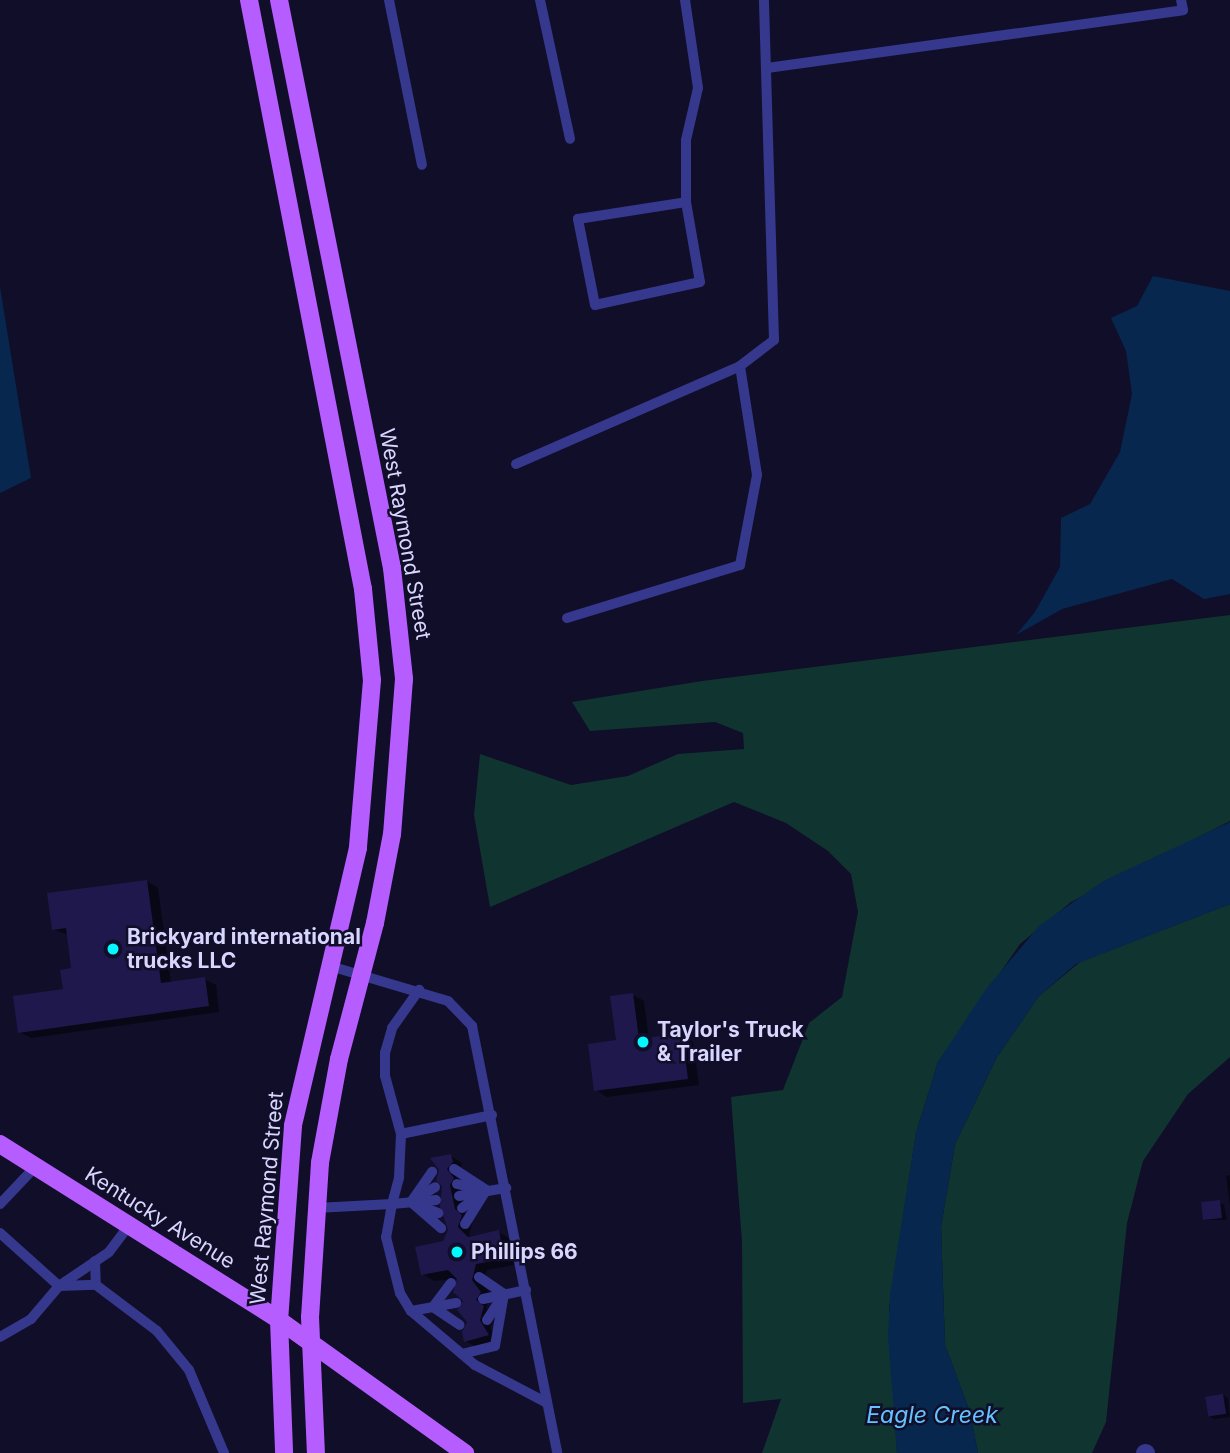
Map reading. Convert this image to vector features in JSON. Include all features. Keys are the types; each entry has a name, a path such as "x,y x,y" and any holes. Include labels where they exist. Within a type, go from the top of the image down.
{"main road":[{"name":"West Raymond Street","path":"249,0 361,577 372,654 371,735 363,817 293,1126 279,1320 284,1453"},
{"name":"West Raymond Street","path":"279,0 393,568 402,649 404,708 396,810 361,975 331,1095 316,1208 311,1343 316,1453"},
{"name":"Kentucky Avenue","path":"0,1144 279,1320 466,1453"}],"lane":[{"path":"389,0 422,165"},
{"path":"540,0 570,139"},
{"path":"685,0 698,88 686,139 686,202 700,282 595,305 578,219 686,202"},
{"path":"516,464 740,366 774,340 764,0"},
{"path":"768,68 1183,10 1181,0"},
{"path":"567,618 740,565 757,475 740,366"},
{"path":"330,966 419,990 450,1002 471,1022 492,1115 557,1453"},
{"path":"419,990 392,1028 385,1053 384,1076 401,1134 399,1177 386,1237 390,1263 411,1311 461,1354 547,1403"},
{"path":"401,1134 492,1115"},
{"path":"0,1204 36,1166"},
{"path":"454,1169 485,1190"},
{"path":"411,1202 432,1172"},
{"path":"457,1184 485,1190"},
{"path":"411,1202 435,1187"},
{"path":"459,1196 506,1188"},
{"path":"462,1208 485,1190"},
{"path":"465,1224 485,1190"},
{"path":"316,1208 436,1200"},
{"path":"411,1202 438,1213"},
{"path":"411,1202 441,1228"},
{"path":"0,1337 31,1319 59,1286 95,1261 128,1225"},
{"path":"0,1233 59,1286 96,1285 156,1331 189,1370 224,1453"},
{"path":"95,1261 96,1285"},
{"path":"479,1278 503,1294"},
{"path":"433,1307 451,1283"},
{"path":"482,1298 526,1290"},
{"path":"487,1320 503,1294"},
{"path":"461,1354 495,1346 503,1294"},
{"path":"411,1311 456,1303"},
{"path":"433,1307 460,1325"}],"green space":[{"path":"1230,615 1230,821 1071,902 1020,944 938,1062 916,1133 889,1308 897,1453 762,1453 781,1399 743,1403 742,1242 731,1097 783,1090 809,1023 842,997 858,912 851,874 828,851 786,823 734,802 490,907 474,815 480,754 571,785 628,776 678,754 744,749 743,733 715,722 590,731 572,702 702,681"},
{"path":"1230,904 1230,1057 1188,1094 1143,1161 1127,1223 1106,1422 1092,1453 978,1453 970,1412 945,1345 941,1227 955,1144 997,1057 1039,996 1080,962"}],"water":[{"path":"1153,276 1230,291 1230,594 1204,599 1172,579 1062,609 1016,635 1035,612 1060,567 1061,518 1090,504 1120,452 1132,394 1126,351 1111,318 1137,306"},
{"path":"0,287 31,478 0,493"},
{"name":"Eagle Creek","path":"1230,822 1230,904 1076,964 1039,996 997,1057 955,1144 941,1227 945,1345 970,1412 978,1453 897,1453 888,1336 890,1295 916,1133 938,1062 986,989 1040,925 1105,880"}],"building":[{"name":"Brickyard international trucks LLC","path":"147,880 161,983 205,977 209,1006 18,1033 13,996 63,989 60,970 71,968 66,928 52,930 47,893"},
{"name":"Taylor's Truck & Trailer","path":"633,993 639,1039 682,1033 688,1079 594,1091 588,1044 616,1040 610,996"},
{"path":"451,1154 453,1162 447,1169 454,1178 450,1185 455,1209 462,1215 458,1227 468,1237 499,1230 504,1259 476,1264 472,1280 481,1292 476,1300 484,1306 480,1320 489,1335 464,1342 462,1332 467,1322 457,1310 463,1301 453,1292 457,1279 448,1270 421,1275 415,1247 443,1241 448,1230 440,1206 442,1186 436,1180 439,1170 430,1158"},
{"path":"1220,1200 1222,1218 1203,1220 1201,1202"},
{"path":"1223,1394 1226,1414 1208,1417 1205,1397"}],"place":[{"name":"Brickyard international trucks LLC","path":"113,949"},
{"name":"Taylor's Truck & Trailer","path":"643,1042"},
{"name":"Phillips 66","path":"457,1252"}]}
